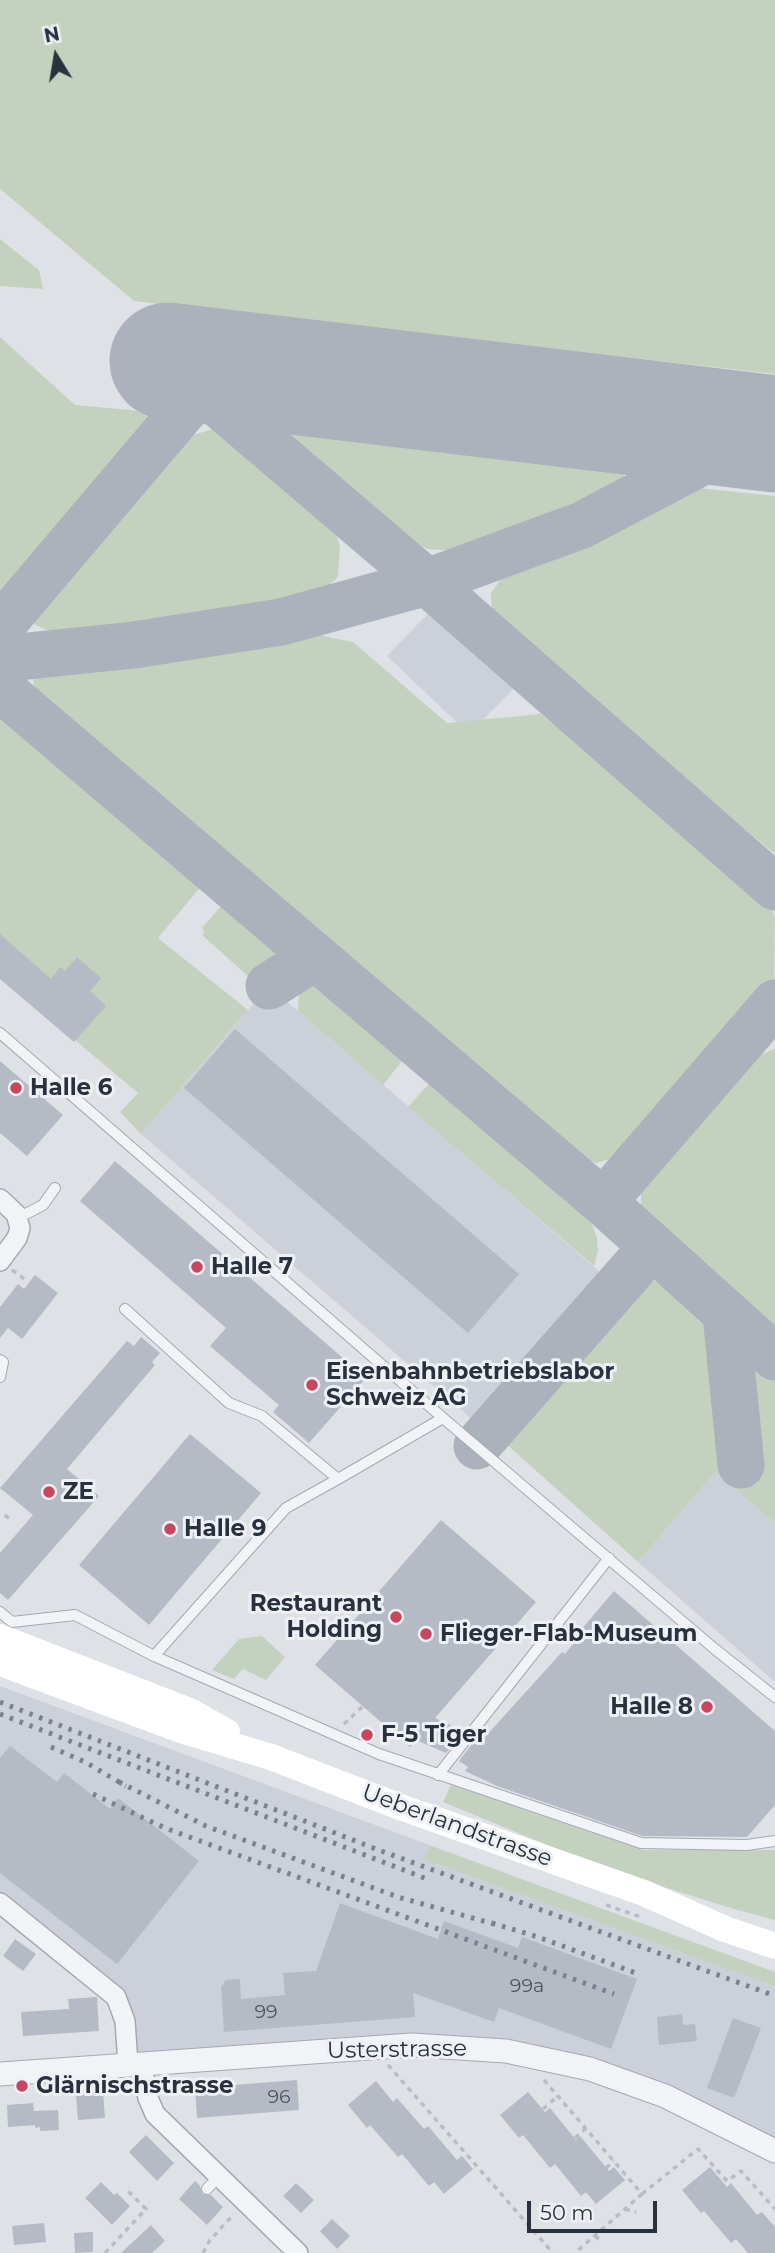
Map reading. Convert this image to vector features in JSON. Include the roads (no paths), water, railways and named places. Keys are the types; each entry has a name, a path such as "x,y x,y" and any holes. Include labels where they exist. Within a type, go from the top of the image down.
{"main road":[{"name":"Ueberlandstrasse","path":"0,1637 190,1712 271,1758"},
{"name":"Ueberlandstrasse","path":"0,1663 181,1730 271,1758 644,1893 725,1929 775,1946"},
{"name":"Ueberlandstrasse","path":"644,1893 775,1928"}],"street":[{"path":"0,1199 19,1223 17,1238 4,1264"},
{"path":"0,1903 116,1997 125,2021 134,2063 155,2114 213,2183 298,2253"},
{"name":"Usterstrasse","path":"0,2074 412,2045 506,2051 590,2069 664,2096 775,2151"}],"lane":[{"path":"0,1033 443,1418 775,1697"},
{"path":"19,1223 43,1205 55,1188"},
{"path":"125,1309 229,1403 262,1416 338,1479"},
{"path":"0,1360 3,1362 0,1377"},
{"path":"154,1657 286,1508 443,1418"},
{"path":"439,1775 609,1559"},
{"path":"0,1612 12,1622 75,1615 154,1657 379,1754 640,1843 747,1845 775,1841"}],"railway":[{"path":"0,1702 376,1849 775,1996"},
{"path":"0,1714 427,1879"},
{"path":"51,1747 85,1762 126,1786"},
{"path":"119,1782 206,1826 398,1897 501,1926"},
{"path":"93,1794 165,1828 614,1994"},
{"path":"492,1923 636,1973"}],"place":[{"name":"Halle 6","path":"16,1088"},
{"name":"Halle 7","path":"197,1267"},
{"name":"Eisenbahnbetriebslabor Schweiz AG","path":"312,1385"},
{"name":"ZE","path":"49,1492"},
{"name":"Halle 9","path":"170,1529"},
{"name":"Restaurant Holding","path":"396,1617"},
{"name":"Flieger-Flab-Museum","path":"426,1634"},
{"name":"Halle 8","path":"707,1707"},
{"name":"F-5 Tiger","path":"367,1735"},
{"name":"Glärnischstrasse","path":"22,2086"}]}
